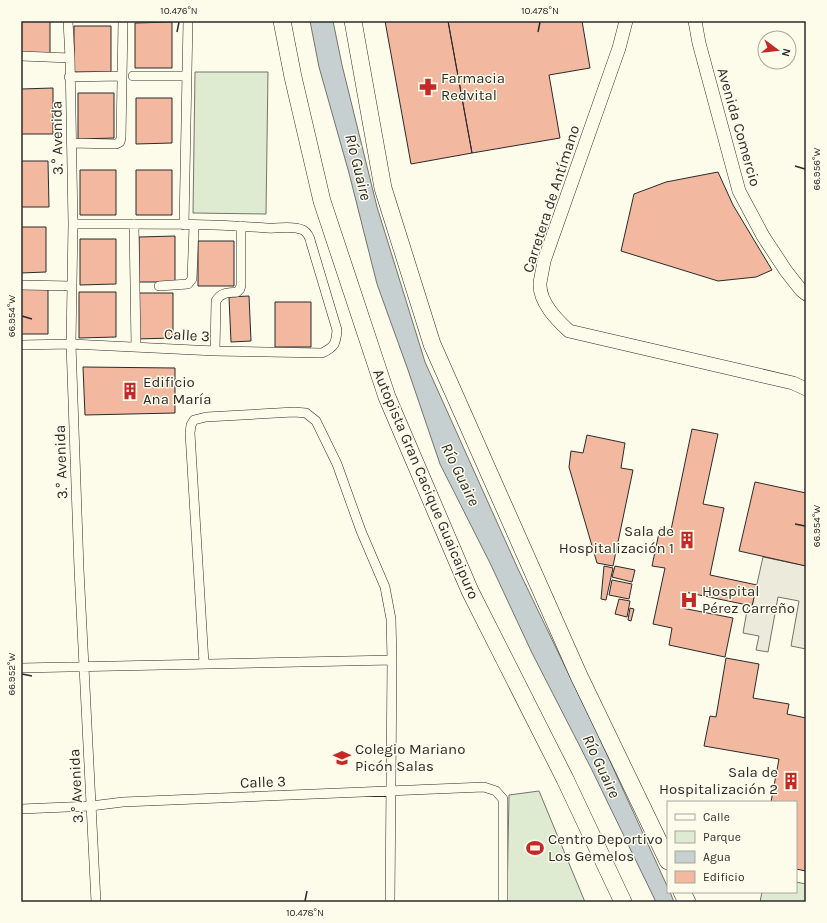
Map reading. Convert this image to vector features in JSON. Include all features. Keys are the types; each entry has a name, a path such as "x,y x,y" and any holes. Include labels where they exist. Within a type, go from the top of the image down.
{"highway":[{"name":"Autopista Gran Cacique Guaicaipuro","path":"282,21 293,77 322,201 387,397 470,591 565,779 623,902"},
{"path":"353,21 383,188 432,344 579,676 667,860"},
{"path":"682,893 687,902"}],"main road":[{"name":"Carretera de Antímano","path":"626,21 619,48 544,261 540,284 543,300 559,322 569,330 793,383 806,389"},
{"name":"Avenida Comercio","path":"695,21 699,43 739,191 762,236 786,271 804,290"}],"street":[{"name":"3.° Avenida","path":"68,21 70,58 69,77 72,224 71,344 79,569 96,902"},
{"path":"71,143 116,144 120,142 123,21"},
{"path":"184,225 188,21"},
{"path":"21,56 70,58"},
{"path":"69,77 121,76"},
{"path":"133,76 187,76"},
{"path":"72,224 240,226 241,285 237,292 223,293 218,296 216,301 215,351"},
{"path":"134,224 136,347"},
{"path":"159,286 188,284 191,281 194,225"},
{"name":"Calle 3","path":"21,345 71,344 215,351 322,353 330,349 336,342 337,330 308,236 304,230 292,228 240,226"},
{"path":"21,285 72,286"},
{"path":"204,663 190,433 191,425 194,420 206,417 294,412 306,413 316,421 337,464 361,531 385,588 391,619 390,902"},
{"path":"21,668 392,660"},
{"name":"Calle 3","path":"21,808 91,806 123,802 484,787 496,791 503,800 503,902"}],"green space":[{"path":"195,72 268,72 266,214 193,213"},
{"name":"Centro Deportivo Los Gemelos","path":"539,791 585,902 507,902 509,795"},
{"path":"797,882 806,884 806,902 760,902 762,893 797,893"}],"shaded area":[{"path":"763,557 806,566 806,649 791,646 799,601 778,597 768,652 756,650 759,636 743,633 748,605 752,606"}],"water":[{"name":"Río Guaire","path":"310,21 333,21 342,65 377,207 425,362 518,569 598,735 667,886 667,893 670,893 674,902 656,902 440,464 377,284 349,173 319,67"}],"building":[{"path":"21,21 50,21 50,54 21,54"},
{"name":"Farmacia Redvital","path":"385,21 448,21 472,153 411,164"},
{"path":"448,21 582,21 590,68 549,75 560,138 472,153"},
{"path":"172,22 172,68 135,68 135,23"},
{"path":"74,26 111,26 111,72 74,72"},
{"path":"53,88 53,134 21,134 21,89"},
{"path":"78,93 114,93 114,138 78,139"},
{"path":"136,98 172,98 172,143 136,144"},
{"path":"21,161 48,161 49,207 21,207"},
{"path":"80,170 116,170 116,215 80,215"},
{"path":"136,170 172,170 172,215 136,215"},
{"path":"718,172 733,205 772,270 756,277 718,281 621,251 634,194 666,182"},
{"path":"21,227 46,227 46,272 21,273"},
{"path":"175,236 175,282 139,282 139,237"},
{"path":"80,239 116,239 116,284 80,285"},
{"path":"198,241 234,241 234,286 198,286"},
{"path":"21,289 48,289 48,334 21,334"},
{"path":"79,292 116,292 116,337 79,338"},
{"path":"136,293 173,293 173,338 136,339"},
{"path":"249,296 251,341 231,342 229,297"},
{"path":"275,302 311,302 311,347 275,347"},
{"name":"Edificio Ana María","path":"83,367 175,368 175,413 85,415"},
{"name":"Sala de Hospitalización 1","path":"692,429 718,434 703,504 724,508 710,575 757,585 752,606 685,592 682,608 733,618 725,657 669,645 672,628 653,624 665,568 652,566 660,528 671,530"},
{"path":"587,435 625,443 621,468 633,470 613,566 597,563 569,467 571,451 583,453"},
{"path":"755,482 806,493 806,566 739,551"},
{"path":"604,566 613,568 606,600 601,599"},
{"path":"615,566 635,570 632,582 612,577"},
{"path":"612,580 632,584 629,599 609,595"},
{"path":"619,599 630,601 627,617 615,614"},
{"path":"630,608 634,609 631,621 628,620"},
{"name":"Sala de Hospitalización 2","path":"726,658 759,664 753,698 789,704 787,714 806,718 806,871 797,869 797,801 771,801 779,759 704,746 710,716 716,717"}],"place":[{"name":"Farmacia Redvital","path":"428,87"},
{"name":"Edificio Ana María","path":"130,391"},
{"name":"Sala de Hospitalización 1","path":"687,540"},
{"name":"Hospital Pérez Carreño","path":"689,600"},
{"name":"Colegio Mariano Picón Salas","path":"342,758"},
{"name":"Sala de Hospitalización 2","path":"791,781"},
{"name":"Centro Deportivo Los Gemelos","path":"535,848"}]}
